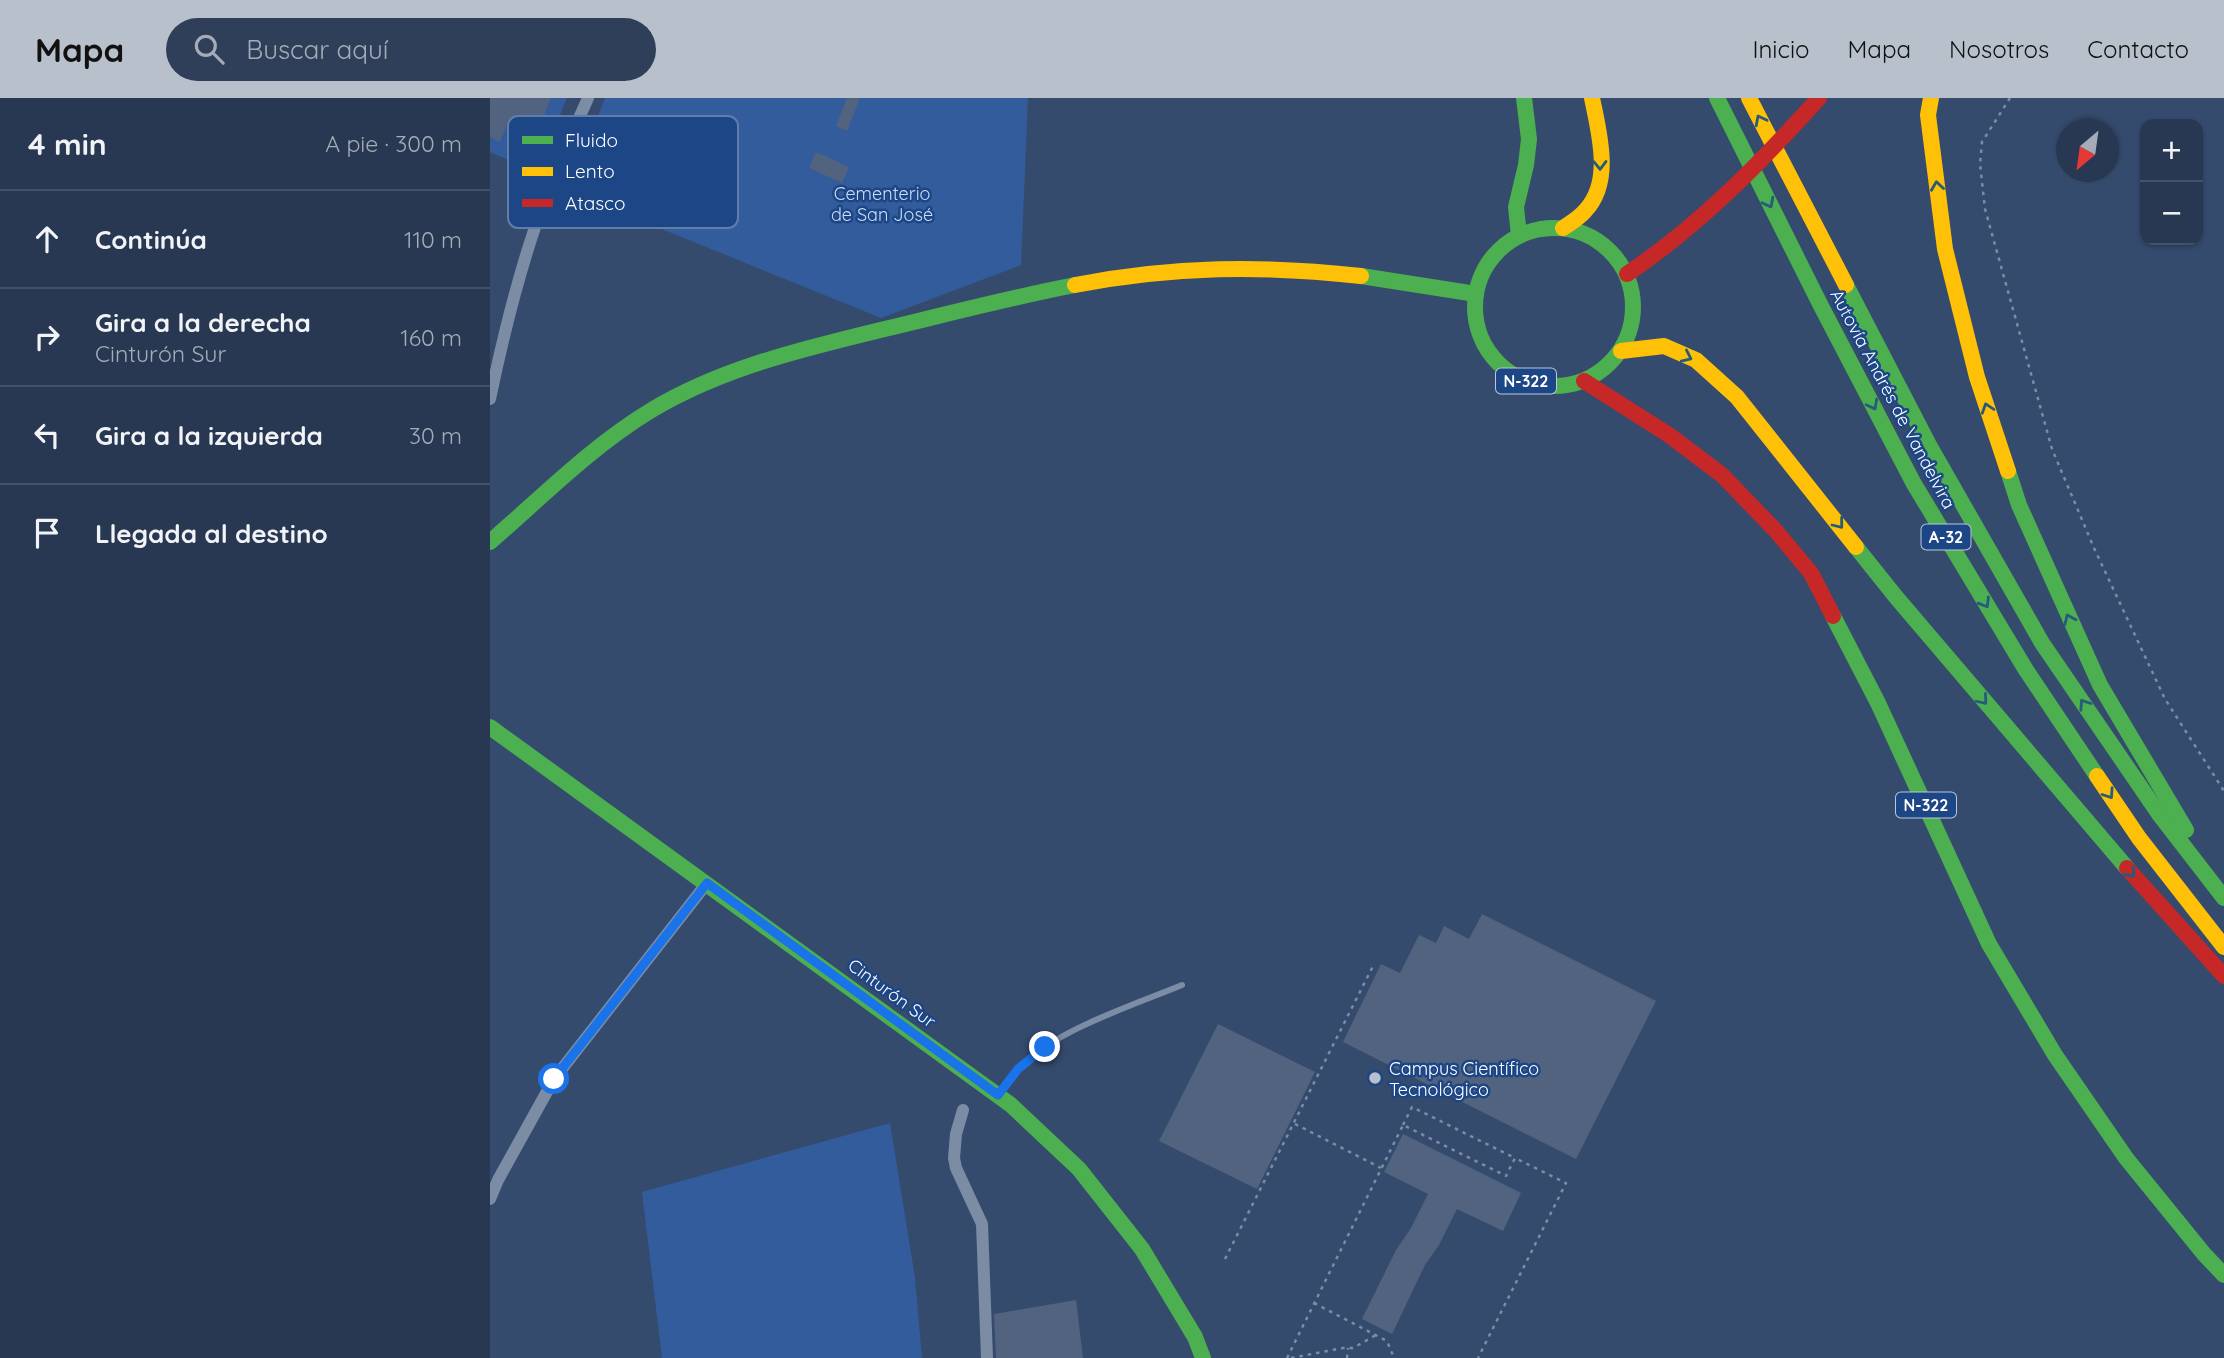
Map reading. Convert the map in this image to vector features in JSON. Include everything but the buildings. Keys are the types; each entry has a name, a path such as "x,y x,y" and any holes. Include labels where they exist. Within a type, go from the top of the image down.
{"main road":[{"path":"1519,236 1517,207 1529,139 1524,98"},
{"path":"1563,228 1588,210 1598,192 1601,175 1599,133 1592,98"},
{"name":"Autovía Andrés de Vandelvira","path":"1717,98 1914,484 2026,670 2139,838 2224,947"},
{"name":"Autovía Andrés de Vandelvira","path":"1749,98 1929,445 2042,643 2159,814 2224,898"},
{"path":"1627,274 1662,252 1702,219 1742,181 1819,98"},
{"path":"1931,98 1928,115 1945,249 1977,377 2018,505 2100,685 2224,891"},
{"name":"N-322","path":"1563,228 1583,233 1601,243 1616,257 1627,274 1633,293 1634,313 1630,333 1611,363 1584,381 1564,386 1543,386 1523,380 1504,369 1490,354 1480,336 1475,315 1476,294 1481,276 1490,260 1503,246 1519,236 1540,229 1563,228"},
{"path":"490,542 596,450 651,410 742,368 826,344 1065,287 1165,271 1247,268 1328,271 1476,294"},
{"path":"1621,351 1664,346 1696,360 1737,397 1896,597 2096,834 2224,976"},
{"name":"N-322","path":"1584,381 1669,435 1722,475 1776,531 1811,573 1878,703 1989,944 2028,1011 2126,1158 2224,1275"},
{"name":"Cinturón Sur","path":"490,727 1011,1105 1079,1169 1142,1249 1195,1337 1203,1358"}],"street":[{"path":"580,116 588,98"},
{"path":"490,398 503,340 535,228"},
{"path":"490,1199 494,1181 554,1079 707,883"},
{"path":"963,1110 956,1134 954,1157 956,1168 982,1224 987,1358"}],"lane":[{"path":"998,1095 1018,1069 1045,1047 1076,1029 1182,985"}],"path":[{"path":"2010,98 1982,142 1980,164 1985,209 2052,449 2094,548 2165,699 2224,791"},
{"path":"1226,1259 1374,964"},
{"path":"1289,1358 1412,1107 1566,1183 1478,1358"},
{"path":"1295,1124 1381,1168"},
{"path":"1403,1125 1506,1176 1515,1158"},
{"path":"1314,1303 1387,1341 1394,1358"},
{"path":"1289,1358 1353,1348 1376,1335"},
{"path":"1347,1358 1348,1348"}],"green space":[{"path":"490,98 567,98 559,116 508,116 508,160 490,152"},
{"name":"Cementerio de San José","path":"605,98 1028,98 1021,265 881,318 659,228 738,228 738,116 598,116"},
{"path":"890,1123 915,1278 922,1358 662,1358 642,1192"}],"traffic: fast":[{"path":"1519,236 1516,207 1529,139 1524,98"},
{"path":"1717,98 1914,484 2026,670 2097,776"},
{"path":"1554,228 1584,234 1610,251 1627,277 1633,307 1627,337 1610,363 1584,380 1554,386 1524,380 1498,363 1481,337 1475,307 1481,277 1498,251 1524,234 1554,228"},
{"path":"1361,276 1476,294"},
{"path":"490,542 607,440 650,411 707,382 766,360 827,343 1075,285"},
{"path":"1846,285 1929,445 2042,643 2159,814 2224,898"},
{"path":"2008,471 2019,505 2100,685 2186,830"},
{"path":"1856,547 2127,868"},
{"path":"1833,616 1878,703 1989,944 2055,1055 2126,1158 2224,1275"},
{"path":"490,727 1011,1105 1079,1169 1142,1249 1195,1337 1203,1358"}],"traffic: slow":[{"path":"1563,228 1585,211 1599,186 1602,157 1592,98"},
{"path":"1749,98 1846,285"},
{"path":"1931,98 1928,115 1945,249 1977,377 2008,471"},
{"path":"1075,285 1147,274 1218,269 1289,270 1361,276"},
{"path":"1621,351 1664,346 1696,360 1737,397 1856,547"},
{"path":"2097,776 2139,838 2224,947"}],"traffic: jam":[{"path":"1627,274 1704,214 1819,98"},
{"path":"1584,381 1669,435 1722,475 1776,531 1811,573 1833,616"},
{"path":"2127,868 2224,976"}],"place":[{"name":"Campus Científico Tecnológico","path":"1375,1078"}],"route":[{"path":"554,1079 707,883 998,1095 1018,1069 1045,1047"}]}
